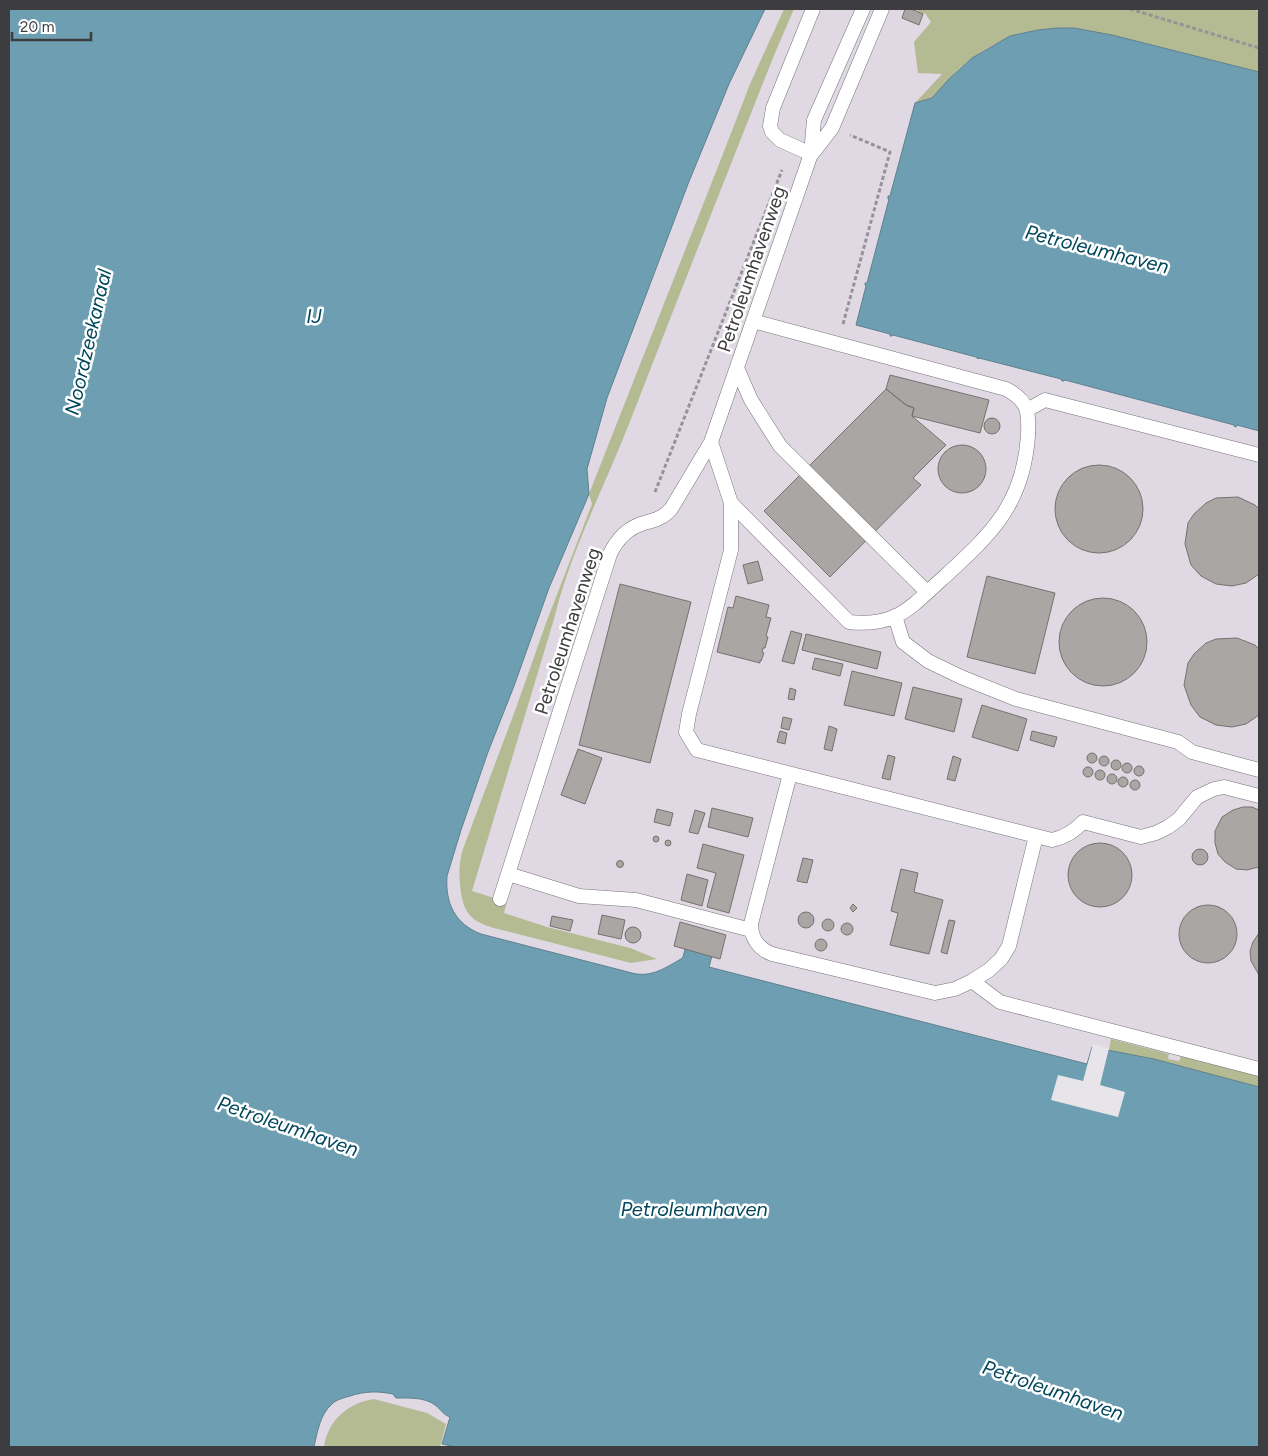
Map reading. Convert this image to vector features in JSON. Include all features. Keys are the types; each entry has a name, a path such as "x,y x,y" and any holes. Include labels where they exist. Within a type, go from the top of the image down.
{"lane":[{"path":"812,154 780,140 772,132 770,126 773,108 813,9"},
{"name":"Petroleumhavenweg","path":"500,899 610,554 615,543 632,528 665,516 711,442 812,154 814,120 863,9"},
{"name":"Petroleumhavenweg","path":"812,154 832,128 882,9"},
{"path":"731,503 849,622 864,624 880,622 909,608 994,529 1006,512 1016,492 1027,450 1029,419 1027,410 1023,401 1006,389 753,321"},
{"path":"737,368 751,400 780,446 927,592"},
{"path":"1027,410 1045,400 1259,455"},
{"path":"711,442 731,503 731,550 689,714 686,732 697,750 1052,840 1064,837 1074,831 1082,822 1141,837 1156,833 1179,819 1197,797 1214,789 1224,787 1259,796"},
{"path":"895,616 903,642 928,661 961,677 1016,699 1178,742 1192,752 1259,770"},
{"path":"790,774 751,924 751,930 756,942 760,947 772,954 935,993 955,989 989,970 1001,959 1010,946 1036,836"},
{"path":"508,874 579,896 636,900 751,930"},
{"path":"972,980 1000,1002 1259,1069"}],"path":[{"path":"1130,9 1259,48"}],"shaded area":[{"path":"579,9 1259,9 1259,1447 278,1447"}],"green space":[{"path":"784,9 794,9 569,570 472,891 507,902 504,913 547,927 630,948 657,959 631,963 498,929 474,919 466,909 461,895 459,876 461,858 546,623 592,504 589,494 750,84"},
{"path":"918,9 1248,9 1259,11 1259,72 1084,30 1050,29 1017,35 987,49 959,69 933,97 915,103 942,74 918,73 914,42 931,22 925,13 917,11"},
{"path":"1111,1039 1169,1054 1168,1059 1179,1061 1181,1056 1259,1075 1259,1087 1154,1059 1109,1050"},
{"path":"374,1399 427,1413 446,1424 440,1447 324,1447 330,1429 341,1414 356,1404"}],"water":[{"name":"IJ","path":"9,9 765,9 729,84 688,184 607,398 587,469 589,494 549,588 461,830 447,876 450,904 464,925 481,934 632,973 645,974 663,969 681,959 685,949 712,956 709,967 1087,1064 1092,1047 1154,1059 1259,1087 1259,1447 456,1447 442,1444 450,1417 431,1402 421,1399 396,1398 393,1394 366,1392 338,1400 328,1408 322,1418 314,1447 9,1447"},
{"name":"Petroleumhaven","path":"1057,28 1074,28 1112,35 1259,72 1259,431 1237,425 1236,427 1065,380 1062,381 1061,379 978,359 893,335 890,336 890,334 856,325 866,286 865,283 867,283 889,199 888,196 890,196 915,103 932,98 972,58 1010,36"}],"pier":[{"path":"1093,1044 1109,1048 1100,1085 1125,1092 1118,1117 1051,1100 1058,1075 1083,1081"}],"building":[{"path":"905,9 911,9 923,14 919,25 902,18"},
{"path":"890,375 989,400 980,433 912,416 914,408 906,405 886,389"},
{"path":"886,389 906,405 914,408 912,416 946,445 913,478 921,485 830,577 764,511"},
{"path":"992,418 998,420 1000,426 998,432 992,434 986,432 984,426 986,420"},
{"path":"962,445 971,447 979,452 984,460 986,469 984,478 979,486 971,491 962,493 953,491 945,486 940,478 938,469 940,460 945,452 953,447"},
{"path":"1099,465 1116,468 1130,478 1140,492 1143,509 1140,526 1130,540 1116,550 1099,553 1082,550 1068,540 1058,526 1055,509 1058,492 1068,478 1082,468"},
{"path":"1238,497 1259,509 1259,574 1246,583 1232,586 1216,584 1201,576 1191,565 1185,544 1188,523 1194,514 1206,503 1216,498"},
{"path":"758,561 763,580 748,584 743,565"},
{"path":"987,576 1055,593 1035,674 967,657"},
{"path":"620,584 691,602 650,763 579,745"},
{"path":"736,596 769,605 766,617 771,618 766,636 768,637 765,648 763,648 762,652 764,653 760,663 717,652 728,607 733,608"},
{"path":"1094,598 1112,598 1128,605 1140,617 1147,633 1147,651 1140,667 1128,679 1112,686 1094,686 1078,679 1066,667 1059,651 1059,633 1066,617 1078,605"},
{"path":"791,631 802,634 794,664 782,661"},
{"path":"806,634 881,652 877,669 802,650"},
{"path":"1237,638 1255,645 1259,649 1259,715 1246,724 1232,727 1216,725 1200,717 1191,705 1184,685 1188,663 1194,654 1206,643 1216,639"},
{"path":"815,658 843,664 840,676 812,669"},
{"path":"852,671 902,683 894,716 844,705"},
{"path":"913,687 962,699 954,732 905,719"},
{"path":"790,688 796,690 794,700 788,699"},
{"path":"982,705 1027,719 1018,751 972,737"},
{"path":"783,717 792,719 789,730 781,728"},
{"path":"829,726 837,729 832,751 824,749"},
{"path":"780,731 787,733 785,744 777,742"},
{"path":"1032,731 1057,737 1054,747 1030,740"},
{"path":"578,749 602,758 585,804 561,795"},
{"path":"1092,753 1097,758 1092,763 1087,758"},
{"path":"888,755 895,757 890,780 882,778"},
{"path":"953,756 961,759 955,781 947,779"},
{"path":"1104,756 1109,761 1104,766 1099,761"},
{"path":"1116,760 1121,765 1116,770 1111,765"},
{"path":"1127,763 1132,768 1127,773 1122,768"},
{"path":"1139,766 1144,771 1139,776 1134,771"},
{"path":"1088,767 1093,772 1088,777 1083,772"},
{"path":"1100,770 1105,775 1100,780 1095,775"},
{"path":"1112,774 1117,779 1112,784 1107,779"},
{"path":"1123,777 1128,782 1123,787 1118,782"},
{"path":"1135,780 1140,785 1135,790 1130,785"},
{"path":"1252,807 1259,810 1259,867 1247,870 1236,869 1225,862 1218,854 1215,843 1215,831 1222,817 1233,810"},
{"path":"712,808 753,818 748,837 708,827"},
{"path":"657,809 673,813 670,826 654,822"},
{"path":"695,810 705,813 698,834 689,832"},
{"path":"656,836 659,839 656,842 653,839"},
{"path":"668,840 671,843 668,846 665,843"},
{"path":"1100,843 1112,845 1123,852 1130,863 1132,875 1130,887 1123,898 1112,905 1100,907 1088,905 1077,898 1070,887 1068,875 1070,863 1077,852 1088,845"},
{"path":"703,844 744,855 729,913 707,907 716,873 697,868"},
{"path":"1197,849 1203,849 1208,854 1206,863 1197,865 1192,860 1192,854"},
{"path":"803,858 813,860 807,883 797,881"},
{"path":"620,861 623,864 620,867 617,864"},
{"path":"901,869 918,873 914,892 943,900 929,954 890,945 898,913 891,911"},
{"path":"687,874 708,880 702,906 681,900"},
{"path":"853,904 857,908 853,912 850,908"},
{"path":"1202,905 1214,905 1229,913 1237,928 1237,940 1229,955 1214,963 1202,963 1187,955 1179,940 1179,928 1187,913"},
{"path":"806,912 812,914 814,920 812,926 806,928 800,926 798,920 800,914"},
{"path":"602,915 625,920 621,939 598,934"},
{"path":"552,916 573,920 570,931 550,926"},
{"path":"826,919 830,919 834,925 830,931 826,931 822,927 822,923"},
{"path":"949,920 955,921 947,954 941,952"},
{"path":"680,922 726,935 720,959 674,946"},
{"path":"845,923 849,923 853,929 849,935 845,935 841,931 841,927"},
{"path":"633,927 641,935 633,943 625,935"},
{"path":"1259,933 1259,975 1251,961 1250,951"},
{"path":"819,939 823,939 827,945 823,951 819,951 815,947 815,943"}],"water label":[{"name":"Noordzeekanaal","path":"88,342"}]}
